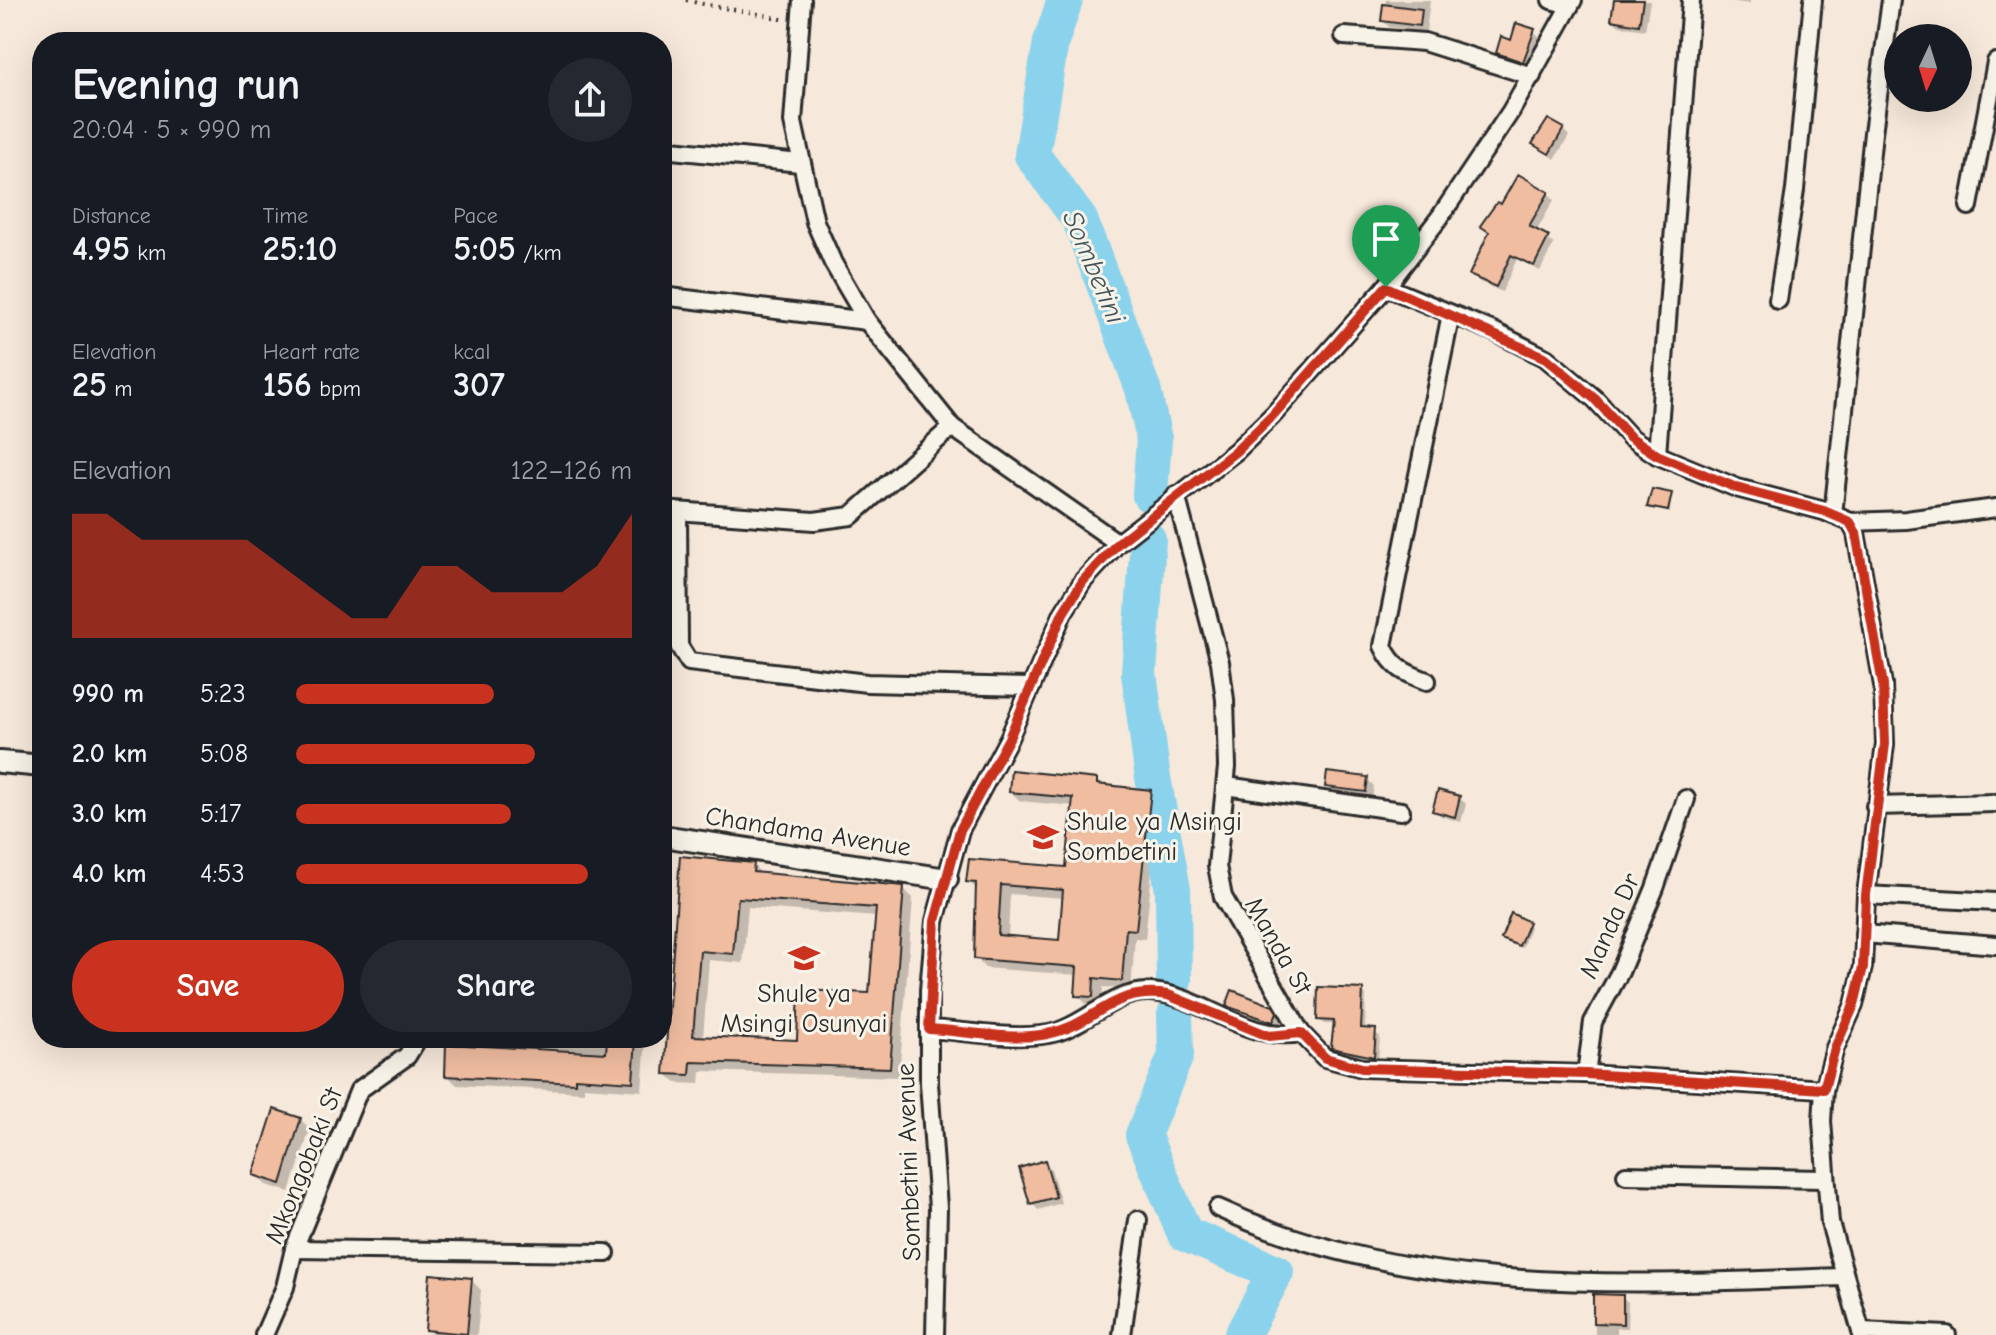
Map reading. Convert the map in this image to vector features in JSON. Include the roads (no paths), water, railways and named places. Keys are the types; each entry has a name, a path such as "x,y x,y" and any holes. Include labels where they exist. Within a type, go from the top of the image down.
{"street":[{"path":"802,0 803,24 793,122 815,222 833,263 867,321 952,427 1118,543"},
{"path":"1551,0 1572,3"},
{"path":"1657,455 1691,0"},
{"path":"1778,300 1795,190 1813,0"},
{"path":"1833,515 1873,133 1891,0"},
{"name":"Sombetini Avenue","path":"935,1335 938,1208 929,1029 935,921 960,830 1031,687 1063,613 1083,581 1118,543 1236,451 1264,424 1386,287 1440,217 1532,76 1572,3"},
{"path":"1344,36 1424,42 1532,76"},
{"path":"1969,206 1996,62"},
{"path":"672,150 800,163"},
{"path":"1386,287 1546,358 1595,399 1630,437 1657,455 1737,488 1850,522 1906,520 1996,508"},
{"path":"672,297 867,321"},
{"path":"1427,681 1399,670 1389,660 1383,646 1451,314"},
{"path":"672,512 814,521 851,516 952,427"},
{"name":"Manda St","path":"1176,495 1220,662 1225,700 1226,786 1217,844 1223,897 1301,1033 1325,1058 1362,1068 1586,1074 1824,1089"},
{"path":"1850,522 1859,543 1886,712 1859,987 1824,1089 1824,1179 1843,1277 1862,1333 1947,1335"},
{"path":"672,542 679,646 689,662 867,683 1031,687"},
{"path":"0,762 32,765"},
{"path":"1226,786 1401,811"},
{"name":"Manda Dr","path":"1586,1074 1593,1022 1620,972 1655,888 1686,799"},
{"path":"1875,806 1996,803"},
{"name":"Chandama Avenue","path":"672,838 947,879"},
{"path":"1866,895 1996,902"},
{"path":"1864,934 1996,945"},
{"path":"929,1029 1044,1035 1058,1032 1125,995 1140,992 1168,995 1269,1036 1301,1033"},
{"name":"Mkongobaki St","path":"264,1335 285,1287 294,1249 359,1090 407,1056 412,1048"},
{"path":"1626,1175 1824,1179"},
{"path":"1218,1208 1282,1235 1413,1267 1484,1278 1689,1282 1843,1277"},
{"path":"1122,1335 1138,1220"},
{"path":"294,1249 606,1253"}],"waterway":[{"name":"Sombetini","path":"1065,0 1051,42 1032,155 1080,220 1143,389 1154,439 1150,495"},
{"name":"Sombetini","path":"1148,539 1139,673 1152,772 1173,890 1174,980"},
{"name":"Sombetini","path":"1175,1015 1176,1055 1143,1135 1185,1234 1276,1272 1242,1335"}],"place":[{"name":"Shule ya Msingi Sombetini","path":"1043,837"},
{"name":"Shule ya Msingi Osunyai","path":"804,958"}]}
